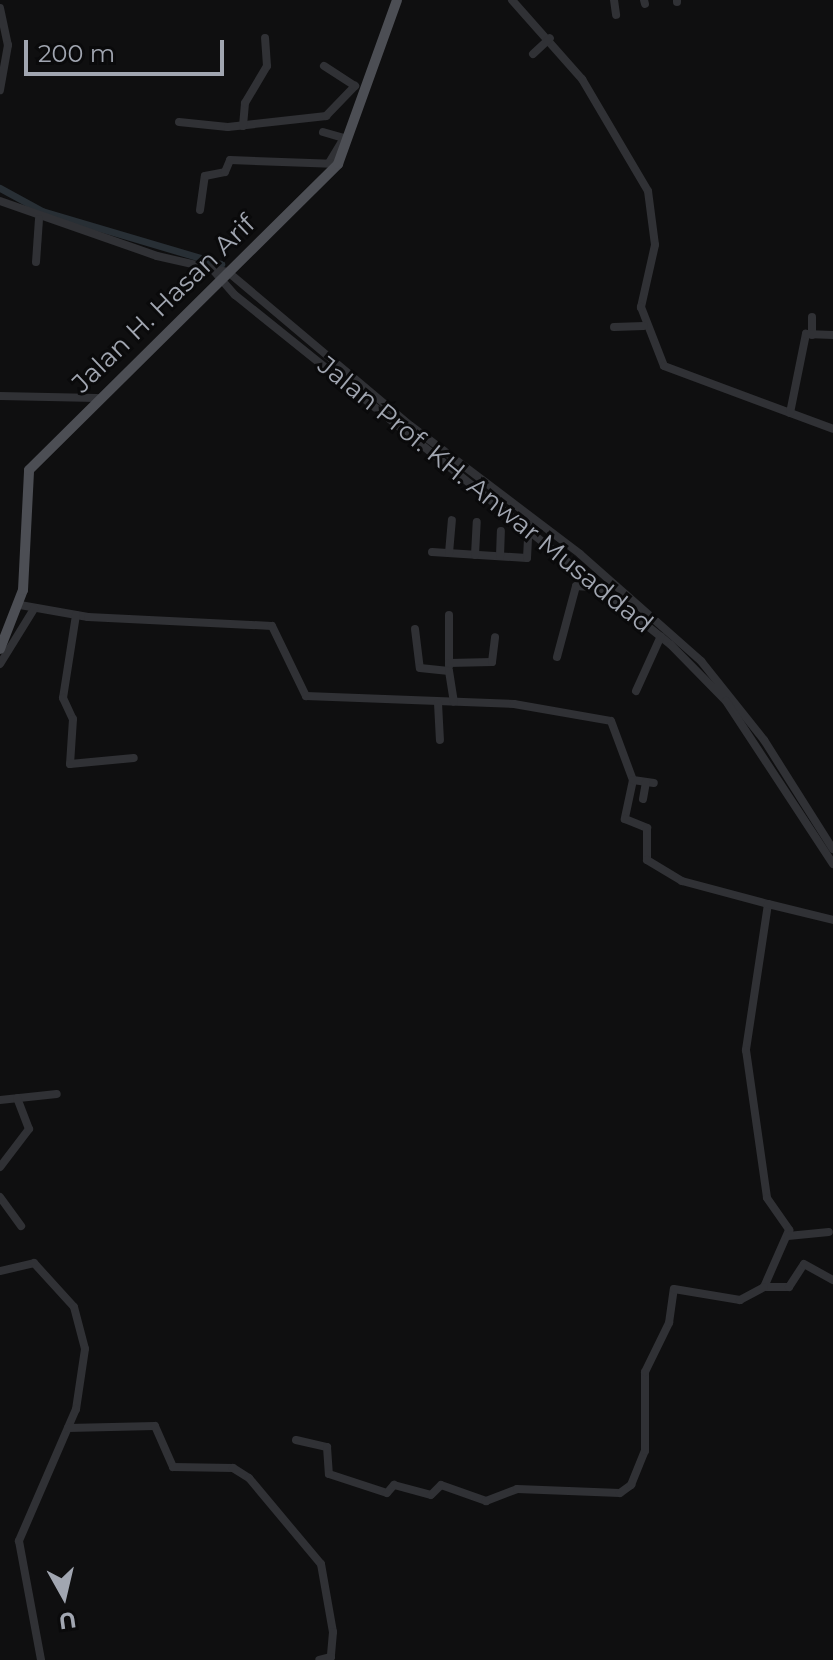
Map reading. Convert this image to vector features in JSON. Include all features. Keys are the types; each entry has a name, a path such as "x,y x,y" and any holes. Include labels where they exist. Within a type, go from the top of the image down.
{"main road":[{"name":"Jalan H. Hasan Arif","path":"0,649 27,607 29,471 97,398 223,284 334,163 363,106 397,0"}],"street":[{"path":"512,0 550,38 648,191 655,245 641,307 644,326 666,368 833,429"},
{"path":"614,0 616,15"},
{"path":"0,8 8,45 0,90"},
{"path":"243,126 245,103 267,66 265,38"},
{"path":"533,54 550,38"},
{"path":"179,122 243,126 320,118 347,99 353,82 324,66"},
{"path":"347,99 363,106"},
{"path":"200,210 205,176 225,172 230,160 334,163 344,138 323,132"},
{"path":"0,201 39,219 231,274"},
{"path":"36,262 39,219"},
{"path":"213,270 223,284"},
{"name":"Jalan Prof. KH. Anwar Musaddad","path":"231,274 632,605 705,672 833,849"},
{"name":"Jalan Prof. KH. Anwar Musaddad","path":"223,284 606,588 632,605 661,636 705,672 833,864"},
{"path":"812,317 812,335"},
{"path":"614,327 644,326"},
{"path":"790,413 806,334 833,335"},
{"path":"0,396 97,398"},
{"path":"449,553 452,520"},
{"path":"475,555 477,522"},
{"path":"432,552 527,558 529,525"},
{"path":"500,556 501,531"},
{"path":"557,657 576,586 606,588"},
{"path":"0,664 27,607 76,615 272,626 304,696 540,706 608,720 633,780 625,818 647,828 647,860 682,881 833,920"},
{"path":"76,615 63,698 73,719 70,764 134,758"},
{"path":"449,615 449,667 454,702"},
{"path":"415,629 420,668 492,662 495,637"},
{"path":"636,691 661,636"},
{"path":"438,703 440,740"},
{"path":"633,780 650,782 643,799"},
{"path":"764,1287 788,1236 788,1224 767,1198 746,1050 768,904"},
{"path":"0,1100 57,1094"},
{"path":"0,1167 29,1129 17,1098"},
{"path":"0,1197 21,1226"},
{"path":"788,1236 829,1232"},
{"path":"0,1271 34,1263 62,1289 82,1324 85,1377 68,1428 19,1541 18,1564 41,1660"},
{"path":"296,1440 325,1444 333,1464 329,1474 340,1474 387,1493 394,1485 431,1495 444,1485 486,1501 517,1489 625,1491 645,1451 645,1372 669,1323 674,1289 740,1300 764,1287 789,1287 804,1264 833,1280"},
{"path":"68,1428 155,1426 173,1467 233,1468 249,1478 321,1564 333,1632 331,1657 319,1660"}],"waterway":[{"path":"0,188 42,211 221,264"}]}
